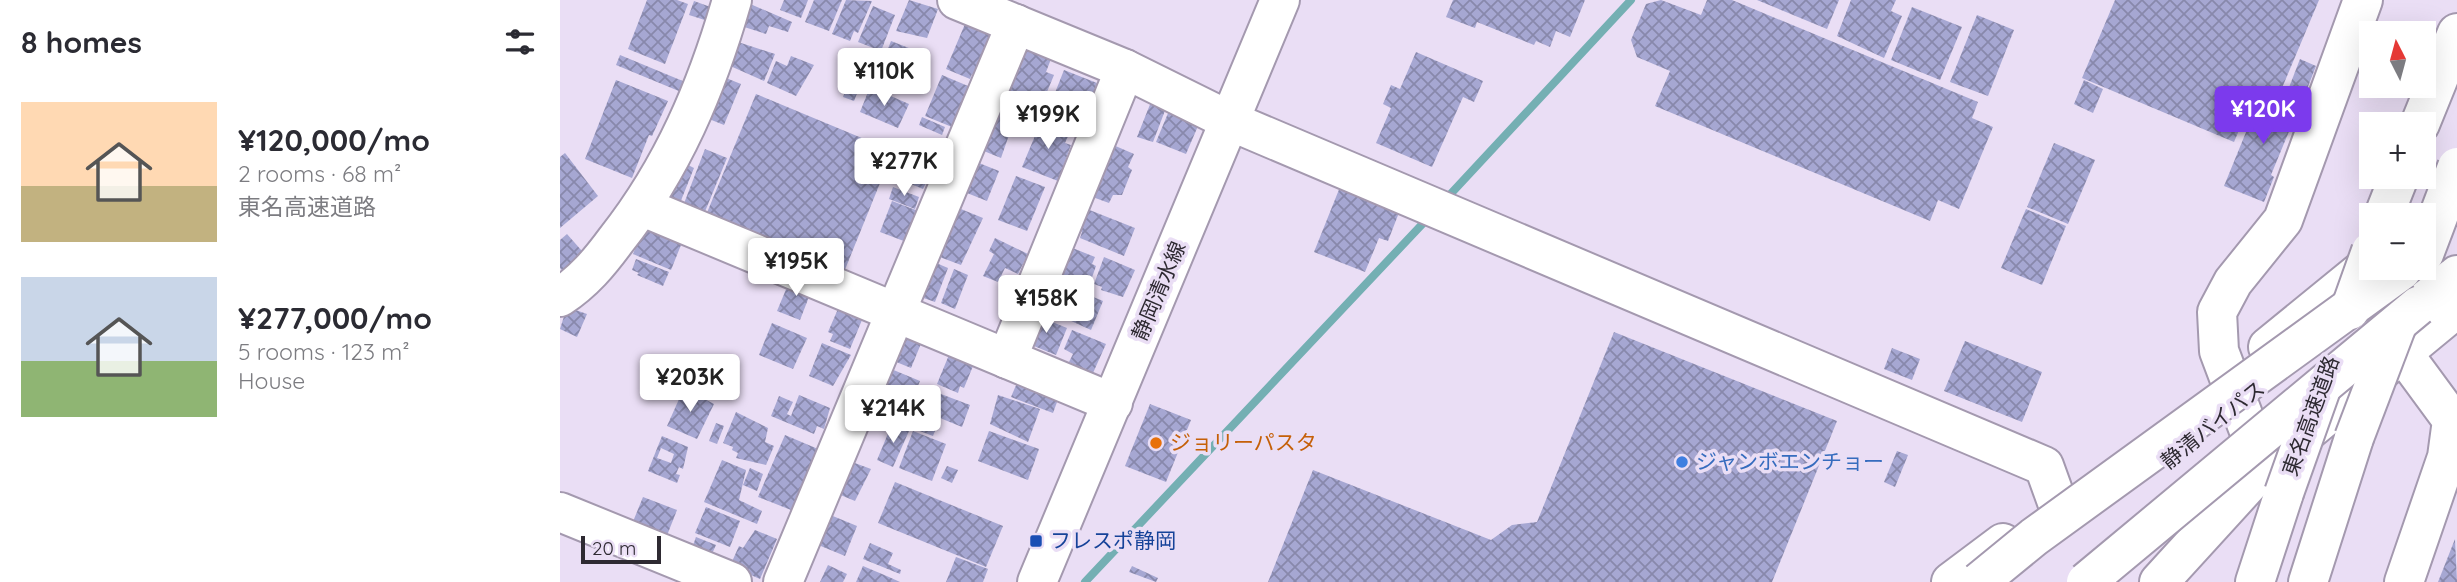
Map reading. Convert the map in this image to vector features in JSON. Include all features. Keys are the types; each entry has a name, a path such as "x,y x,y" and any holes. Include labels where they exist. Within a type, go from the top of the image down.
{"main road":[{"path":"560,297 584,281 643,207 685,134 719,47 732,0"},
{"path":"957,0 1125,69 1230,121 2044,466 2057,502"},
{"name":"静岡清水線","path":"1037,582 1280,0"},
{"path":"2273,480 2228,380 2219,351 2217,312 2234,282 2284,220 2363,0"},
{"path":"783,582 1016,24"},
{"path":"2425,112 2457,33"},
{"path":"1007,359 1125,69"},
{"name":"東名高速道路","path":"2436,203 2457,167"},
{"path":"2436,210 2457,193"},
{"path":"643,207 1113,402"},
{"name":"静清バイパス","path":"2436,239 2457,226"},
{"name":"静清バイパス","path":"2086,582 2457,275"},
{"path":"1951,582 2057,502 2374,280"},
{"path":"1979,582 2034,537 2377,280"},
{"name":"静清バイパス","path":"2022,582 2380,280"},
{"name":"東名高速道路","path":"2255,582 2273,480 2391,280"},
{"name":"東名高速道路","path":"2308,582 2354,438 2397,280"},
{"path":"2127,582 2226,495 2418,306"},
{"path":"2159,582 2273,480 2402,352 2457,308"},
{"path":"2402,352 2452,420 2447,457 2404,582"},
{"path":"560,512 674,571 732,582"}],"building":[{"path":"647,0 677,0 688,4 665,64 628,49"},
{"path":"784,0 808,0 801,18 780,10"},
{"path":"814,0 842,0 829,31 805,22"},
{"path":"846,0 872,1 858,33 854,31 850,41 832,34"},
{"path":"909,0 938,9 927,38 896,31"},
{"path":"1453,0 1585,0 1570,37 1556,31 1550,47 1536,41 1534,45 1477,22 1475,28 1446,17"},
{"path":"1661,0 1701,15 1707,0 1732,0 1978,102 1972,118 1993,127 1959,209 1938,200 1930,221 1655,106 1670,71 1637,57 1631,40 1646,4"},
{"path":"1757,0 1839,0 1827,29"},
{"path":"1851,0 1896,0 1891,11 1902,16 1884,58 1837,36"},
{"path":"2115,0 2319,0 2279,95 2258,86 2234,142 2082,78"},
{"path":"694,1 716,9 711,22 689,15"},
{"path":"748,3 792,22 788,32 769,26 766,34 741,26"},
{"path":"873,6 895,15 881,51 858,42"},
{"path":"1912,7 1962,27 1940,80 1891,60"},
{"path":"1977,15 2014,30 1988,96 1950,82"},
{"path":"965,24 995,35 978,77 972,74 970,79 946,69"},
{"path":"891,41 924,54 915,78 906,75 903,81 879,72"},
{"path":"738,42 775,54 764,81 728,65"},
{"path":"1017,46 1051,59 1046,72 1054,75 1042,104 1005,90"},
{"path":"1416,52 1483,81 1474,102 1463,97 1432,167 1376,143 1391,108 1383,104 1391,85 1400,89"},
{"path":"620,55 690,84 686,94 616,65"},
{"path":"791,56 814,65 796,96 767,83 776,61 787,66"},
{"path":"2300,59 2316,66 2304,97 2288,90"},
{"path":"1064,70 1097,83 1082,121 1049,108"},
{"path":"942,75 968,86 952,127 925,116"},
{"path":"721,76 741,84 724,125 704,117"},
{"path":"851,77 862,81 854,101 843,97"},
{"path":"616,80 668,101 652,136 649,135 632,178 585,159"},
{"path":"2084,80 2103,89 2093,113 2074,104"},
{"path":"870,87 909,104 898,128 860,112"},
{"path":"2284,92 2302,100 2271,175 2274,177 2264,202 2224,186 2262,93 2281,100"},
{"path":"756,94 893,151 844,272 706,215"},
{"path":"1151,102 1166,108 1153,142 1137,137"},
{"path":"991,105 1016,115 1001,158 974,147"},
{"path":"1171,106 1201,119 1186,154 1156,142"},
{"path":"922,117 945,127 942,135 919,125"},
{"path":"1042,119 1071,130 1065,143 1071,145 1058,181 1022,167"},
{"path":"925,140 949,149 935,183 901,170 907,154 918,158"},
{"path":"1104,141 1134,154 1128,167 1132,170 1122,195 1113,195 1109,203 1087,195"},
{"path":"2054,143 2095,160 2068,224 2027,207"},
{"path":"705,149 727,158 704,214 683,206"},
{"path":"565,153 598,196 560,228 560,157"},
{"path":"969,159 999,171 987,201 957,189"},
{"path":"686,164 694,168 680,203 663,197"},
{"path":"906,176 926,183 923,189 904,181"},
{"path":"1016,176 1045,187 1027,231 998,220"},
{"path":"893,187 919,197 915,209 889,199"},
{"path":"1340,187 1400,210 1388,241 1379,238 1365,272 1314,252"},
{"path":"892,201 921,212 909,243 880,232"},
{"path":"951,205 983,218 961,265 937,256"},
{"path":"1087,209 1135,228 1124,256 1080,238 1082,232 1079,230"},
{"path":"2026,209 2066,226 2042,285 2001,268"},
{"path":"647,219 685,235 671,270 633,254"},
{"path":"567,234 589,259 568,277 560,268 560,240"},
{"path":"995,238 1028,254 1018,274 1005,268 998,282 983,276 994,254 989,251"},
{"path":"1065,245 1095,257 1092,264 1096,266 1090,283 1084,280 1082,283 1054,272"},
{"path":"1104,257 1135,270 1123,297 1101,290 1102,287 1094,284"},
{"path":"636,259 669,272 663,286 637,275 639,273 632,270"},
{"path":"929,260 948,268 935,302 915,295"},
{"path":"954,269 968,275 955,309 941,303"},
{"path":"792,275 814,284 800,320 777,311"},
{"path":"1081,292 1103,301 1091,330 1069,320"},
{"path":"841,302 854,307 850,316 862,320 850,349 830,341 833,334 828,332"},
{"path":"567,307 587,314 577,337 560,329"},
{"path":"1035,315 1067,328 1056,355 1024,342"},
{"path":"772,323 807,338 793,369 759,355"},
{"path":"898,323 925,334 911,368 884,357"},
{"path":"1072,330 1106,344 1093,373 1069,362 1073,354 1064,349"},
{"path":"1614,332 1837,421 1772,582 1268,582 1313,470 1491,540 1512,525 1537,522"},
{"path":"1965,341 2042,372 2022,422 1944,391"},
{"path":"822,343 851,355 833,386 809,376"},
{"path":"1892,348 1920,359 1912,380 1884,369"},
{"path":"951,350 970,357 967,364 973,366 964,388 960,386 958,393 937,384"},
{"path":"884,366 920,381 910,406 898,401 894,409 875,400"},
{"path":"1019,378 1060,394 1053,413 1011,397"},
{"path":"684,388 714,404 697,439 667,426"},
{"path":"933,391 970,405 962,427 940,418 933,436 917,430"},
{"path":"799,395 830,408 824,429 817,426 814,434 771,416 779,396 793,402 787,414 791,416"},
{"path":"998,395 1040,409 1028,442 990,424"},
{"path":"1150,404 1191,420 1166,482 1125,466"},
{"path":"736,412 768,428 765,442 774,446 766,465 736,458 738,453 732,450 733,447 723,443"},
{"path":"716,423 724,426 717,444 709,441"},
{"path":"892,424 909,431 893,467 877,460"},
{"path":"913,431 946,444 932,481 899,468"},
{"path":"989,431 1039,449 1028,480 978,461"},
{"path":"785,435 818,449 802,497 798,496 791,510 758,497"},
{"path":"662,436 688,447 683,469 679,467 676,474 680,475 677,483 648,471","holes":["661,448 674,454 671,463 657,458"]},
{"path":"1897,451 1908,455 1895,487 1884,482"},
{"path":"844,459 871,469 855,501 831,491"},
{"path":"722,460 746,470 739,500 762,511 757,524 704,502"},
{"path":"947,466 958,470 952,483 941,478"},
{"path":"750,468 763,474 757,491 743,485"},
{"path":"895,482 1003,526 986,567 878,523"},
{"path":"643,497 677,510 666,538 632,524"},
{"path":"706,507 740,521 730,547 695,533"},
{"path":"828,514 857,526 845,556 816,544"},
{"path":"755,530 777,539 760,579 730,566 739,546 743,548"},
{"path":"696,537 716,545 711,556 692,548"},
{"path":"2455,539 2457,582 2438,582"},
{"path":"870,543 893,553 888,564 901,570 900,574 863,559"},
{"path":"956,557 988,569 983,582 946,582"},
{"path":"828,565 847,574 843,582 820,582"},
{"path":"863,566 889,577 900,582 856,582"},
{"path":"1132,566 1158,578 1156,582 1129,572"}],"waterway":[{"path":"1445,200 1631,0"},
{"path":"1085,582 1429,217"}],"place":[{"name":"ジョリーパスタ","path":"1156,443"},
{"name":"ジャンボエンチョー","path":"1682,462"},
{"name":"フレスポ静岡","path":"1036,541"}]}
